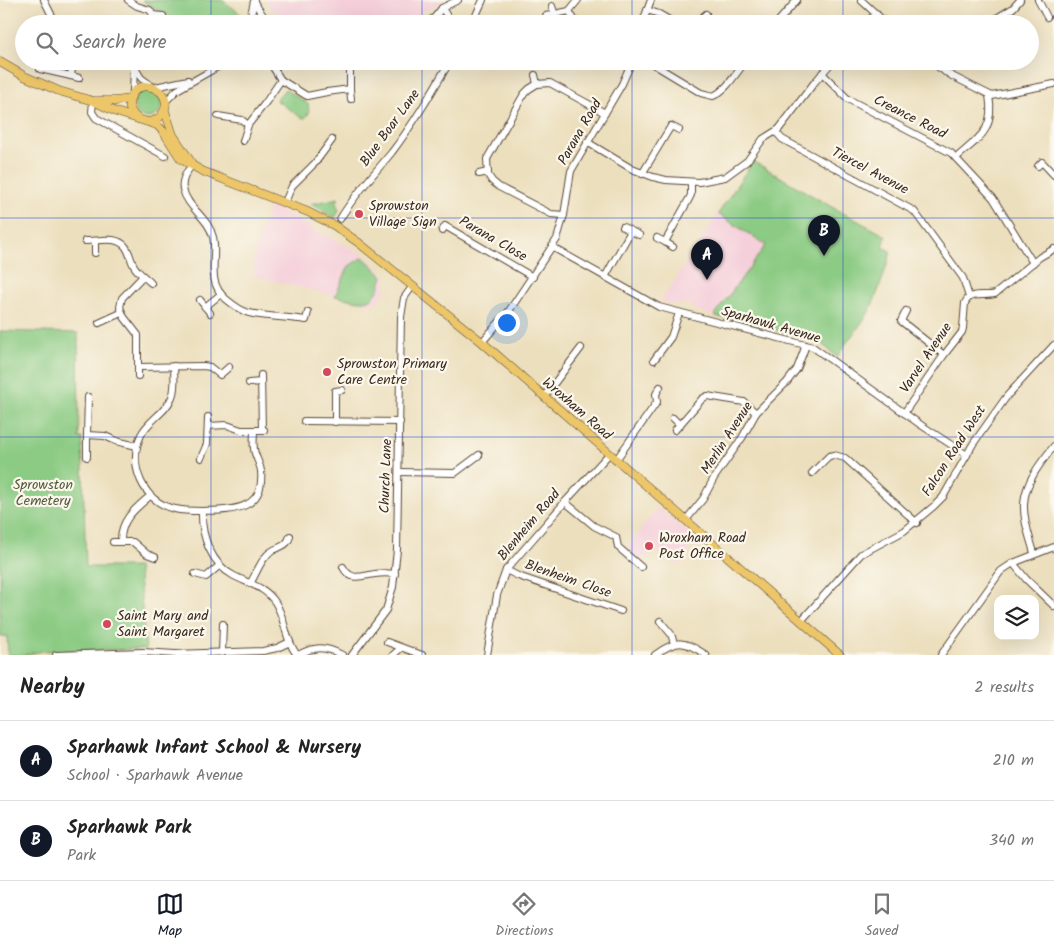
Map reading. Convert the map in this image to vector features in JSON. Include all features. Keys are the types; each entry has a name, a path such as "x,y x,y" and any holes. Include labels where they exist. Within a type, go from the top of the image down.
{"main road":[{"name":"Wroxham Road","path":"0,62 35,82 93,101 106,108 156,125 164,131 182,158 192,165 210,174 285,202 335,226 373,253 412,287 482,342 840,655"},
{"name":"Wroxham Road","path":"93,101 116,101 132,96 140,87 154,86"},
{"path":"154,86 161,91 166,101 165,111 173,135 192,165"},
{"path":"132,96 130,108 133,115 143,121 153,122 160,118 165,111"}],"street":[{"path":"44,0 52,15"},
{"path":"128,0 137,6 150,10 153,15"},
{"path":"436,15 442,8 458,0"},
{"path":"552,6 555,15 569,11 578,0"},
{"path":"645,15 651,0"},
{"path":"784,15 798,0"},
{"path":"862,0 876,13"},
{"path":"1003,15 1020,0"},
{"path":"1038,0 1047,17"},
{"path":"254,1 262,15"},
{"path":"251,15 254,1"},
{"path":"475,15 480,2"},
{"path":"442,8 446,15"},
{"path":"646,10 661,15"},
{"path":"569,11 572,15"},
{"path":"44,70 80,78"},
{"path":"71,76 72,70"},
{"path":"132,96 133,70"},
{"path":"136,70 141,78 154,86 196,78"},
{"path":"166,101 177,90 211,70"},
{"path":"276,70 281,80 307,96 350,89"},
{"path":"350,70 350,99"},
{"name":"Blue Boar Lane","path":"340,219 346,204 392,151 445,70"},
{"name":"Parana Road","path":"482,342 509,311 557,239 564,215 571,171 622,84 628,70"},
{"path":"663,70 701,93 713,96 719,94 739,70"},
{"path":"587,142 642,174 666,180 690,182 725,177 747,161 763,138 776,132 825,70"},
{"path":"942,70 989,94 998,96 1054,84"},
{"name":"Creance Road","path":"822,73 845,97 945,148 993,198 1032,263"},
{"path":"535,75 537,84"},
{"path":"243,141 248,125 281,80"},
{"path":"564,215 551,214 492,181 488,172 487,159 524,94 537,84 550,83 605,113"},
{"path":"956,158 985,132 989,125 991,110 989,94"},
{"path":"93,101 92,112 96,118 165,156"},
{"path":"218,116 242,120 248,125"},
{"path":"642,174 671,126 679,130"},
{"name":"Tiercel Avenue","path":"776,132 782,139 914,211 963,278 970,297"},
{"path":"285,202 292,186 315,163 332,140"},
{"path":"1042,162 1054,175"},
{"path":"192,165 184,178 183,191 210,228 214,238 213,273 221,294 248,312 306,323 308,312"},
{"path":"479,174 488,172"},
{"path":"664,242 689,199 690,182"},
{"name":"Parana Close","path":"442,231 445,226 533,277"},
{"path":"623,227 639,236"},
{"path":"605,277 630,231"},
{"path":"657,238 673,247"},
{"path":"85,241 113,240 125,246 129,251 133,264 151,283"},
{"path":"95,241 95,253"},
{"name":"Sparhawk Avenue","path":"552,248 658,306 806,345 821,352 904,413 967,455"},
{"path":"970,297 974,295 988,296 995,294 1032,263 1053,251"},
{"path":"138,376 138,334 121,313 122,298 143,276"},
{"name":"Church Lane","path":"352,655 386,610 395,574 401,318 404,298 412,287"},
{"path":"205,307 221,294"},
{"name":"Varvel Avenue","path":"904,413 962,332 964,303 970,297"},
{"path":"200,300 210,313"},
{"path":"906,311 900,322 944,355"},
{"path":"99,323 121,313"},
{"path":"654,360 671,337 679,313"},
{"name":"Merlin Avenue","path":"686,520 703,499 714,478 742,438 756,412 787,382 797,369 806,345"},
{"name":"Falcon Road West","path":"801,622 861,554 917,523 943,497 967,455 1007,396 1054,345"},
{"path":"544,397 581,348"},
{"path":"174,366 172,397 160,414 147,424 137,446 135,460 137,470 140,480 150,496 174,509 202,511 234,510 250,504 260,488 261,470 254,448 254,430"},
{"path":"138,367 210,367 220,375 229,367"},
{"path":"208,426 227,425 241,430 263,430 261,379 249,382"},
{"path":"616,460 657,402 656,394 660,387"},
{"path":"335,422 337,389"},
{"path":"673,418 678,427 702,397 712,396 744,402 756,412"},
{"path":"86,457 88,397"},
{"path":"201,458 207,444 208,417"},
{"path":"304,421 400,422"},
{"path":"87,435 105,436 137,446"},
{"path":"1034,553 1024,512 1024,502 1033,475 1054,446"},
{"name":"Blenheim Road","path":"487,655 496,595 506,570 564,502 609,454"},
{"path":"398,472 454,473 479,455"},
{"path":"812,473 829,456 839,456 852,464 917,523"},
{"path":"121,542 122,526 150,496"},
{"path":"564,502 594,526 616,537 618,547 641,567"},
{"path":"202,511 202,525 208,547 220,565 234,576 262,588 275,602 297,655 308,650 324,647 331,652 342,655"},
{"path":"251,582 264,557 272,550 285,546 290,536"},
{"path":"113,542 133,542 147,554 155,557"},
{"path":"941,655 1001,571 1034,553 1054,547"},
{"path":"1013,563 1026,579 1054,606"},
{"path":"195,574 206,577 220,565"},
{"path":"343,567 346,573 355,578 380,573 395,574"},
{"name":"Blenheim Close","path":"506,570 518,576 622,611"},
{"path":"660,621 671,634 674,643"},
{"path":"222,653 223,624"},
{"path":"56,655 263,651 277,648 290,642"},
{"path":"387,642 422,655"},
{"path":"655,655 674,643 683,642 706,655"},
{"path":"393,655 401,648"}],"shaded area":[{"path":"266,0 444,0 419,15 280,15 271,9"},
{"path":"270,204 309,227 361,253 386,276 385,291 378,302 368,304 254,276 254,254"},
{"path":"718,214 766,244 714,316 695,310 689,304 670,304 661,301"},
{"path":"658,507 697,540 677,566 654,547 641,562 626,549"}],"green space":[{"path":"142,0 222,0 242,15 165,15"},
{"path":"285,89 308,104 309,113 305,118 302,118 276,100"},
{"path":"148,90 158,94 162,104 158,114 148,118 138,114 134,104 138,94"},
{"path":"753,161 886,236 883,247 891,252 878,292 867,315 837,357 814,339 714,316 766,245 718,214"},
{"path":"339,198 336,203 339,210 335,218 311,204"},
{"path":"363,257 383,276 376,294 366,301 335,296 349,266"},
{"name":"Sprowston Cemetery","path":"0,331 78,333 79,438 82,438 86,567 138,567 146,650 43,651 24,655 8,655 7,636 0,636"}],"place":[{"name":"Sprowston Village Sign","path":"359,214"},
{"name":"Sparhawk Park","path":"824,256"},
{"name":"Sparhawk Infant School & Nursery","path":"707,280"},
{"name":"Sprowston Primary Care Centre","path":"327,372"},
{"name":"Wroxham Road Post Office","path":"649,546"},
{"name":"Saint Mary and Saint Margaret","path":"107,624"}]}
